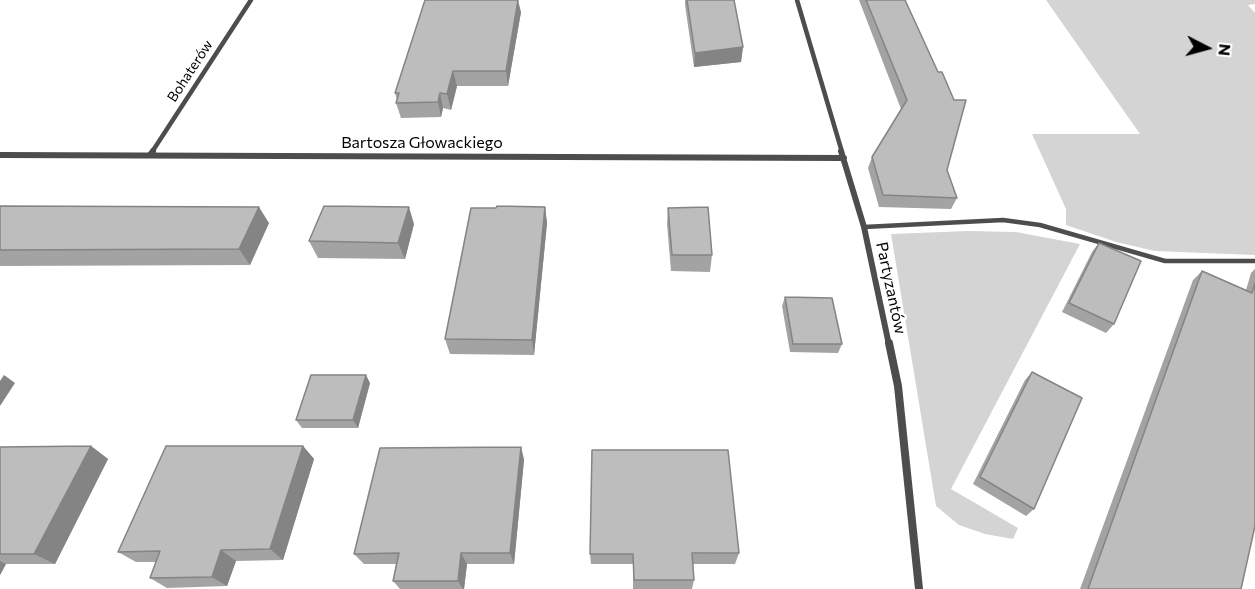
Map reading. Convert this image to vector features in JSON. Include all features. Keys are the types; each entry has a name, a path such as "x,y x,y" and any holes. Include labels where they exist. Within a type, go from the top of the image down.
{"street":[{"name":"Bohaterów","path":"150,155 251,0"},
{"name":"Partyzantów","path":"797,0 864,227 898,386 919,589"},
{"name":"Bartosza Głowackiego","path":"0,155 844,158"}],"lane":[{"path":"864,227 1003,220 1040,225 1112,248 1165,261 1255,261"}],"shaded area":[{"path":"1046,0 1255,0 1255,4 1248,5 1255,13 1255,255 1155,251 1116,242 1066,225 1066,209 1032,134 1140,134"},
{"path":"1016,232 1080,244 951,489 1018,528 1013,539 985,534 959,525 936,506 891,234"}],"building":[{"path":"425,0 518,0 506,71 453,71 447,94 440,93 438,102 396,103 399,93 395,93"},
{"path":"687,0 734,0 743,47 695,53"},
{"path":"866,0 905,0 938,72 942,72 954,100 966,100 947,170 957,198 883,195 872,157 907,100"},
{"path":"0,206 259,207 239,249 0,250"},
{"path":"324,206 409,207 398,243 309,241"},
{"path":"497,206 545,207 532,340 445,339 471,208 496,208"},
{"path":"708,207 712,255 672,255 668,208"},
{"path":"1099,243 1141,261 1114,324 1069,303"},
{"path":"1202,271 1252,293 1255,283 1255,526 1241,589 1088,589"},
{"path":"785,297 832,298 842,344 793,344"},
{"path":"1032,372 1082,398 1034,509 980,477"},
{"path":"311,375 366,375 353,420 296,420"},
{"path":"91,446 34,554 0,554 0,447"},
{"path":"166,446 303,446 270,549 221,550 212,577 150,578 160,551 118,552"},
{"path":"521,447 510,553 461,553 458,581 393,581 399,553 354,554 380,448"},
{"path":"592,450 728,450 739,553 692,553 694,580 634,580 633,554 590,554"}]}
